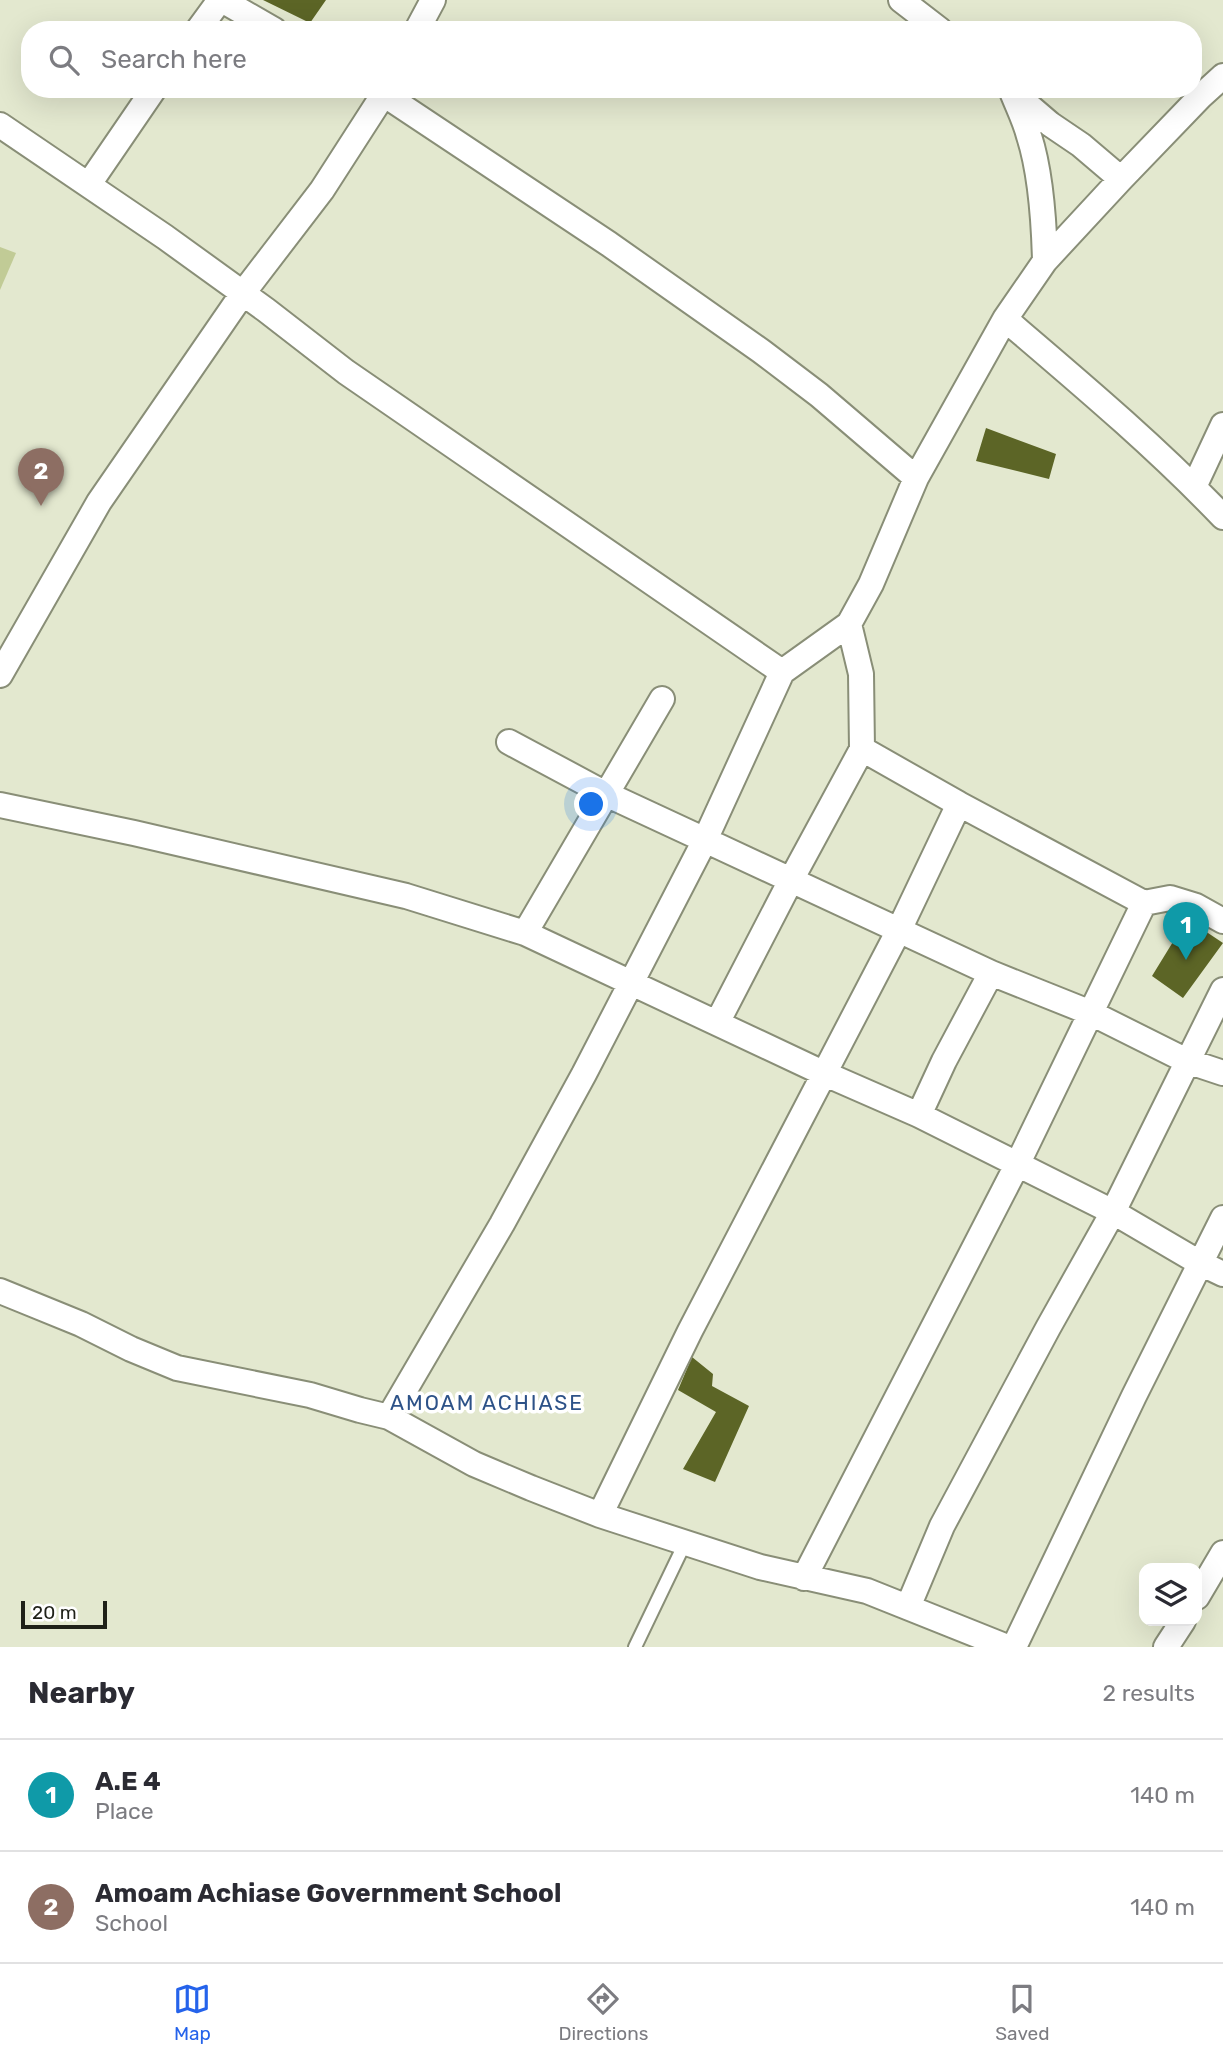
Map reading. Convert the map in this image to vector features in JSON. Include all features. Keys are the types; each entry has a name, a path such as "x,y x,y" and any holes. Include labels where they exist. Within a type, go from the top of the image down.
{"street":[{"path":"205,21 221,0 258,21"},
{"path":"422,21 433,0"},
{"path":"901,0 928,21"},
{"path":"1202,95 1223,76"},
{"path":"89,184 148,98"},
{"path":"0,675 99,502 243,293 322,190 378,98"},
{"path":"392,98 609,244 761,351 916,478"},
{"path":"1015,98 1030,136 1036,167 1044,225 1045,261"},
{"path":"1021,98 1121,179"},
{"path":"389,1417 502,1224 584,1074 705,840 782,672 849,624 871,584 916,478 1005,319 1045,261 1199,98"},
{"path":"0,125 243,293 346,372 782,672"},
{"path":"1005,319 1115,412 1223,517"},
{"path":"1194,487 1223,425"},
{"path":"718,1023 862,749 861,674 849,624"},
{"path":"526,933 662,699"},
{"path":"509,742 606,794 991,973 1091,1013 1187,1061 1223,1073"},
{"path":"862,749 1144,903 1170,898 1196,906 1223,920"},
{"path":"600,1515 690,1331 899,930 959,804"},
{"path":"0,805 392,893 526,933 1018,1163 1113,1212 1223,1274"},
{"path":"804,1577 1018,1163 1144,903"},
{"path":"919,1115 944,1061 991,973"},
{"path":"908,1607 964,1484 1113,1212 1223,990"},
{"path":"1014,1647 1133,1396 1223,1218"},
{"path":"0,1291 177,1368 310,1395 389,1417 474,1464 600,1515 760,1567 867,1591 1007,1647"},
{"path":"1202,1589 1223,1553"}],"lane":[{"path":"635,1647 685,1543"}],"green space":[{"path":"0,247 16,253 0,290"}],"building":[{"path":"263,0 326,0 311,21 306,21"},
{"path":"986,428 1056,454 1049,479 976,461"},
{"path":"1187,919 1223,943 1183,998 1152,976"},
{"path":"692,1357 713,1374 712,1386 749,1406 715,1482 683,1469 716,1412 678,1390"}],"place":[{"name":"Amoam Achiase Government School","path":"41,506"},
{"name":"A.E 4","path":"1186,960"}],"district":[{"name":"AMOAM ACHIASE","path":"487,1403"}]}
